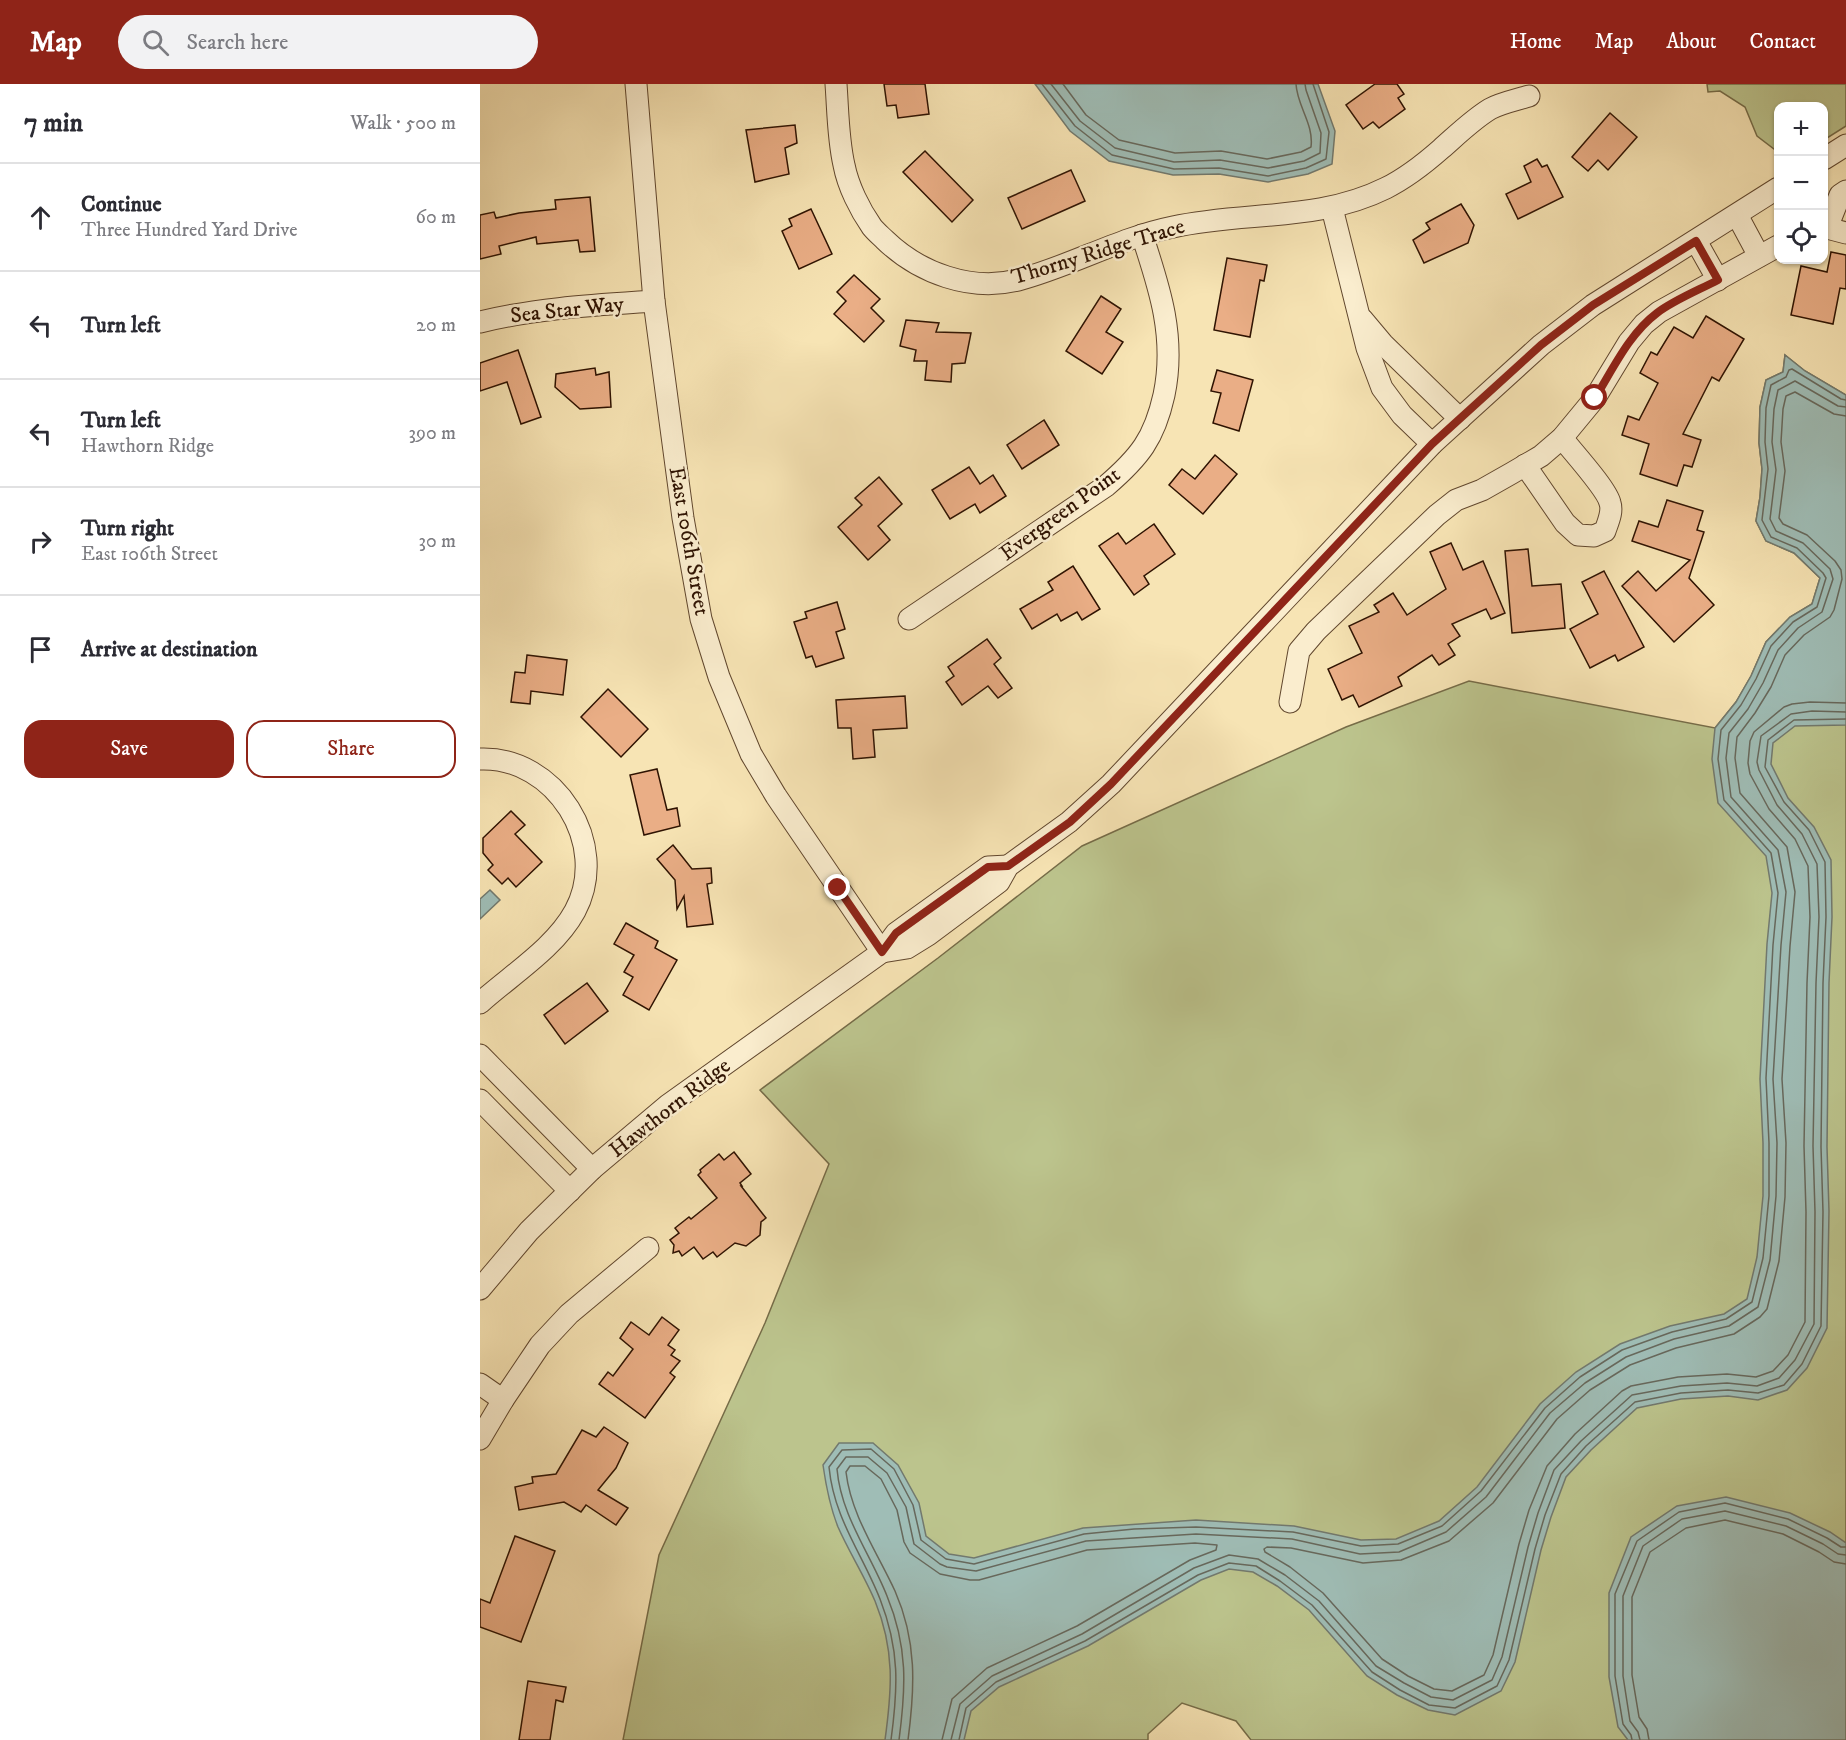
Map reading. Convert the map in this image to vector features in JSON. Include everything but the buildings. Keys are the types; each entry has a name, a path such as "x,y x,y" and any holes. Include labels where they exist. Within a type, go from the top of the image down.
{"street":[{"name":"East 106th Street","path":"636,84 654,301 691,570 701,619 719,677 752,754 771,788 882,952"},
{"name":"Thorny Ridge Trace","path":"836,84 844,165 854,195 872,228 894,249 932,272 975,283 1017,280 1142,235 1197,222 1301,213 1351,203 1405,178 1440,151 1468,124 1492,108 1529,96"},
{"path":"1828,156 1846,145"},
{"name":"Hawthorn Ridge","path":"480,1289 529,1231 592,1169 668,1105 882,952 896,933 988,867 1008,866 1070,822 1111,784 1432,444 1541,345 1593,305 1774,191"},
{"path":"1832,230 1840,195 1846,191"},
{"path":"1332,208 1367,348 1382,388 1402,415 1432,444"},
{"path":"1737,215 1759,256"},
{"name":"Evergreen Point","path":"909,619 1106,486 1119,475 1144,446 1160,414 1167,380 1169,349 1165,312 1142,235"},
{"path":"1696,241 1718,280"},
{"path":"1290,702 1299,651 1350,597 1437,515 1456,500 1482,490 1541,456 1562,438 1595,398 1629,342 1644,324 1659,312 1774,248"},
{"name":"Sea Star Way","path":"480,322 537,311 654,301"},
{"path":"1358,313 1383,344 1460,419"},
{"path":"1525,465 1565,523 1578,535 1594,536 1605,531 1610,516 1610,503 1562,438"},
{"path":"480,759 512,763 551,785 574,817 583,843 586,869 576,909 564,928 542,951 480,1003"},
{"path":"480,1055 592,1169"},
{"path":"480,1101 570,1191"},
{"path":"480,1440 503,1400 540,1345 569,1314 648,1248"},
{"path":"480,1384 503,1400"}],"green space":[{"path":"1707,84 1846,84 1846,126 1828,137 1828,102 1774,102 1774,149 1757,136 1745,107 1720,91 1708,92"},
{"path":"1785,355 1805,371 1846,395 1846,1740 1251,1740 1236,1721 1182,1703 1148,1734 1148,1740 623,1740 659,1555 765,1323 829,1164 760,1090 938,958 1082,846 1346,727 1469,681 1715,728 1736,702 1766,642 1790,617 1812,604 1820,578 1794,553 1766,541 1756,521 1762,469 1759,443 1760,407 1766,380 1783,372"}],"water":[{"path":"1035,84 1318,84 1335,131 1332,164 1308,174 1268,182 1219,174 1173,175 1109,161 1070,131"},
{"path":"1785,355 1805,371 1846,395 1846,725 1795,726 1773,743 1771,764 1788,798 1814,827 1831,860 1827,1328 1807,1368 1787,1390 1758,1400 1728,1396 1681,1399 1637,1408 1591,1450 1566,1477 1551,1517 1515,1662 1501,1691 1455,1715 1428,1710 1397,1695 1367,1676 1309,1610 1277,1586 1253,1572 1229,1569 1201,1580 1088,1646 999,1687 971,1711 964,1740 885,1740 890,1687 886,1636 875,1601 838,1527 824,1473 823,1465 839,1443 873,1443 898,1465 919,1503 926,1536 949,1554 974,1558 1083,1528 1196,1520 1294,1526 1361,1540 1396,1539 1439,1521 1477,1487 1540,1404 1576,1372 1620,1344 1670,1326 1724,1314 1747,1299 1757,1257 1763,1196 1760,1079 1772,893 1766,856 1718,803 1712,759 1715,728 1736,702 1766,642 1790,617 1812,604 1820,578 1794,553 1766,541 1756,521 1762,469 1759,443 1760,407 1766,380 1783,372"},
{"path":"490,890 500,900 480,919 480,899"},
{"path":"1726,1497 1790,1513 1830,1532 1846,1543 1846,1740 1628,1740 1618,1727 1609,1677 1609,1593 1631,1537 1677,1506"}],"route":[{"path":"838,888 882,952 896,933 988,867 1008,866 1070,822 1111,784 1432,444 1541,345 1593,305 1696,241 1718,280 1659,312 1644,324 1629,342 1595,398"}]}
